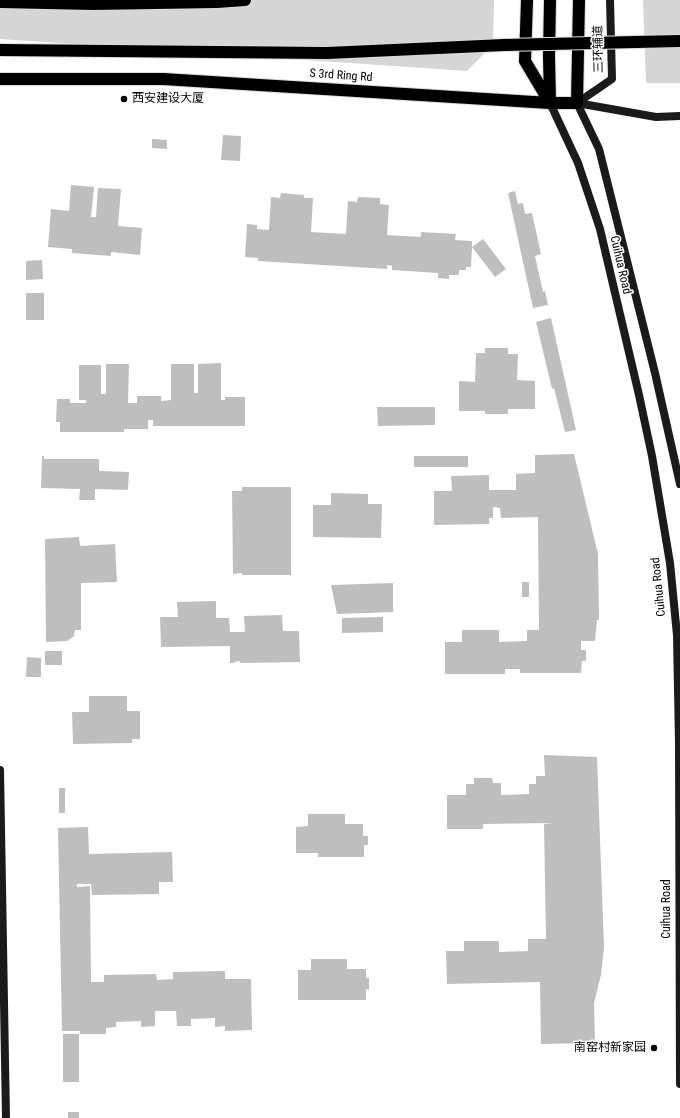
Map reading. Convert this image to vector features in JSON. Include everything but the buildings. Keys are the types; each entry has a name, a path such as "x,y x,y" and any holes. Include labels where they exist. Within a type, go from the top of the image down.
{"highway":[{"path":"0,2 93,4 217,2 245,0"},
{"path":"527,0 525,61 550,103"},
{"path":"550,0 550,103"},
{"path":"577,103 579,0"},
{"path":"0,50 327,53 504,45 680,41"},
{"name":"S 3rd Ring Rd","path":"0,79 163,78 550,103 577,103"}],"main road":[{"name":"三环辅道","path":"577,103 612,79 610,0"},
{"name":"Cuihua Road","path":"550,103 578,163 600,229 639,395 660,501 670,563 677,635 679,743 680,1084"},
{"name":"Cuihua Road","path":"577,103 601,156 666,418 680,484"},
{"path":"577,103 656,117 680,116"},
{"path":"0,770 6,1118"}],"shaded area":[{"path":"0,0 494,0 493,45 467,71 0,39"},
{"path":"643,0 680,0 680,83 646,83"}],"place":[{"name":"西安建设大厦","path":"124,99"},
{"name":"南窑村新家园","path":"654,1048"}]}
